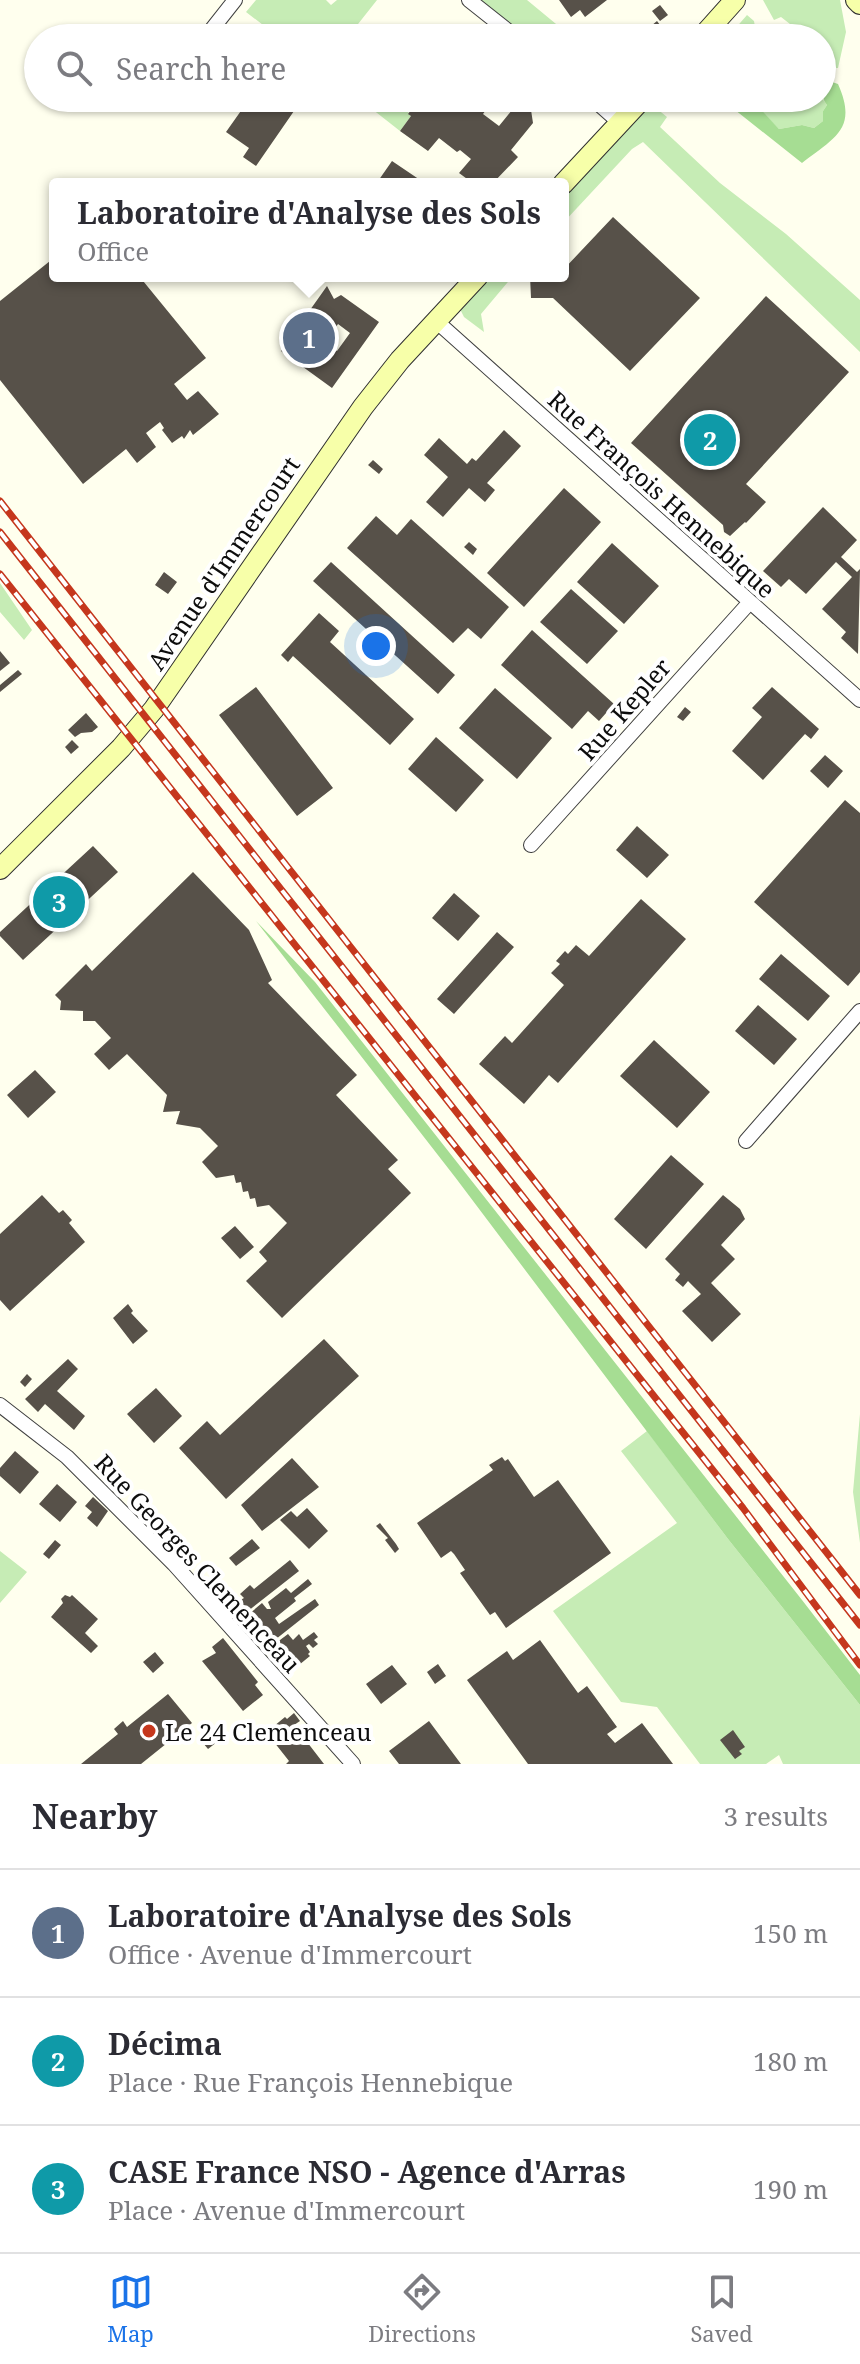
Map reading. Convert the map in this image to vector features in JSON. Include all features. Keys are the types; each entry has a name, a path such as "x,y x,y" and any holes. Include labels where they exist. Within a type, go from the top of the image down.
{"main road":[{"path":"714,24 735,0"},
{"path":"568,178 629,112"},
{"name":"Avenue d'Immercourt","path":"0,869 121,748 154,709 363,407 435,320 472,282"}],"street":[{"path":"216,24 235,0"},
{"path":"469,0 499,24"},
{"path":"608,112 619,122"},
{"name":"Rue François Hennebique","path":"435,320 860,700"},
{"name":"Rue Kepler","path":"531,845 750,602"},
{"path":"746,1141 860,1011"},
{"name":"Rue Georges Clemenceau","path":"0,1405 67,1457 164,1554 315,1718 353,1764"}],"green space":[{"path":"256,0 326,0 331,5 337,0 377,0 358,24 262,24 246,12"},
{"path":"469,0 527,0 556,24 499,24"},
{"path":"763,0 840,0 846,32 838,68 836,24 790,24 781,17 774,20"},
{"path":"747,15 754,24 739,24"},
{"path":"838,84 845,112 840,131 802,163 738,112 763,112 779,129 802,125 814,128 823,121 823,112 836,112"},
{"path":"376,112 409,112 411,116 400,131"},
{"path":"642,112 661,112 667,117 660,127 720,183 786,234 860,300 860,352 643,142 632,149 569,217 569,190"},
{"path":"762,112 823,112 823,121 814,128 802,125 779,129"},
{"path":"485,282 508,282 481,314 484,332 464,317 460,309"},
{"path":"0,583 32,630 24,640 0,612"},
{"path":"256,921 315,982 860,1675 860,1705 728,1539 455,1177"},
{"path":"860,1414 860,1543 853,1492"},
{"path":"647,1431 860,1705 860,1764 783,1764 779,1755 766,1764 700,1764 657,1707 621,1702 553,1611 677,1523 621,1451"},
{"path":"0,1551 27,1572 0,1603"}],"building":[{"path":"559,0 607,0 585,17 580,10 571,17"},
{"path":"660,5 668,15 660,21 652,11"},
{"path":"240,112 293,112 256,166 243,157 249,148 226,132"},
{"path":"484,112 483,114 499,126 510,112 531,112 533,123 511,150 518,157 498,178 466,178 459,173 471,159 460,150 457,152 439,138 428,151 400,131 411,116 408,114"},
{"path":"392,161 417,178 380,178"},
{"path":"613,217 700,298 630,371 553,298 531,298 530,282 569,282 569,264"},
{"path":"49,262 49,282 144,282 206,358 174,384 187,400 198,391 219,414 193,435 190,430 184,439 182,436 172,443 160,422 146,433 156,447 137,463 126,449 83,484 0,380 0,301"},
{"path":"327,286 334,299 341,295 379,322 332,388 281,351","holes":["338,324 350,333 337,351 325,343"]},
{"path":"766,296 849,372 746,484 766,502 730,536 724,532 723,525 631,443"},
{"path":"504,430 521,446 487,483 495,490 485,502 469,488 443,517 426,502 448,477 424,455 439,438 467,464 472,458 476,461"},
{"path":"373,460 383,469 379,474 368,465"},
{"path":"564,488 601,522 524,607 487,573"},
{"path":"823,507 857,540 841,557 857,572 860,569 858,654 841,638 846,632 822,609 852,577 836,562 806,594 789,579 781,587 763,571"},
{"path":"376,516 397,535 411,519 509,607 481,639 468,628 453,643 347,548"},
{"path":"469,542 477,549 473,555 464,547"},
{"path":"612,543 659,586 624,624 577,582"},
{"path":"331,562 455,675 438,694 313,581"},
{"path":"164,572 177,582 168,594 155,585"},
{"path":"571,589 618,631 587,664 540,622"},
{"path":"319,613 339,631 330,642 414,719 390,745 293,656 288,662 281,655"},
{"path":"532,630 614,704 599,721 588,711 572,729 501,665"},
{"path":"0,651 10,663 0,671"},
{"path":"18,670 22,674 0,692 0,685"},
{"path":"256,687 333,788 297,816 219,715"},
{"path":"772,687 819,729 811,739 805,734 763,780 732,751 762,717 752,708"},
{"path":"495,688 552,738 517,779 459,728"},
{"path":"685,707 691,712 683,721 677,717"},
{"path":"86,713 98,727 75,737 68,730"},
{"path":"436,737 484,780 456,812 408,769"},
{"path":"72,740 79,747 71,754 65,747"},
{"path":"825,755 843,771 828,788 810,771"},
{"path":"845,800 860,813 860,972 848,986 754,902"},
{"path":"637,826 669,855 647,878 616,850"},
{"path":"93,846 118,872 23,960 0,936 0,932"},
{"path":"193,872 249,930 272,980 268,983 357,1075 336,1095 398,1160 388,1169 411,1193 282,1318 246,1281 267,1261 259,1252 287,1223 269,1205 257,1207 255,1198 250,1199 248,1191 243,1192 241,1182 236,1183 234,1175 216,1178 202,1162 218,1146 200,1128 176,1124 180,1111 163,1112 167,1095 127,1054 109,1070 94,1054 111,1038 95,1021 83,1021 83,1011 60,1010 61,1001 55,995 86,964 92,971"},
{"path":"454,893 480,916 458,941 432,918"},
{"path":"641,899 686,939 558,1083 549,1075 524,1104 479,1064 505,1036 512,1043 564,985 551,973 560,964 556,961 565,951 568,954 576,945 589,956"},
{"path":"497,932 514,947 454,1014 437,999"},
{"path":"781,954 830,996 808,1021 759,979"},
{"path":"758,1005 797,1039 774,1065 735,1031"},
{"path":"654,1040 710,1092 677,1128 620,1076"},
{"path":"35,1070 56,1092 28,1118 7,1095"},
{"path":"671,1155 704,1184 646,1249 614,1219"},
{"path":"42,1195 59,1213 63,1210 72,1220 69,1223 85,1242 10,1311 0,1300 0,1234"},
{"path":"723,1195 740,1209 745,1219 721,1245 735,1259 711,1283 741,1314 712,1342 682,1311 701,1294 688,1281 683,1287 675,1280 680,1274 665,1259"},
{"path":"235,1226 254,1247 240,1259 221,1238"},
{"path":"128,1304 133,1311 131,1313 148,1331 133,1344 113,1318"},
{"path":"324,1339 359,1376 226,1499 179,1448 207,1421 220,1435"},
{"path":"68,1359 78,1369 57,1391 85,1416 74,1430 45,1404 38,1412 25,1399"},
{"path":"27,1374 32,1379 25,1387 20,1382"},
{"path":"156,1388 182,1416 154,1443 127,1414"},
{"path":"15,1451 39,1472 20,1494 0,1476 0,1468"},
{"path":"502,1457 505,1461 508,1459 534,1497 558,1480 611,1553 506,1628 495,1612 490,1615 460,1573 465,1570 454,1554 451,1551 441,1558 417,1523 493,1470 489,1465"},
{"path":"292,1458 319,1487 262,1531 241,1505"},
{"path":"57,1484 77,1502 60,1522 39,1504"},
{"path":"93,1497 108,1511 97,1527 87,1518 92,1512 85,1506"},
{"path":"307,1508 328,1531 309,1549 280,1520 291,1511 297,1517"},
{"path":"380,1523 399,1549 395,1553 385,1540 388,1538 376,1526"},
{"path":"252,1539 260,1548 236,1566 229,1558"},
{"path":"55,1540 61,1545 49,1559 43,1554"},
{"path":"290,1560 299,1571 248,1611 239,1601 244,1598 240,1594 250,1585 254,1589"},
{"path":"308,1579 312,1584 275,1618 279,1624 315,1599 319,1605 271,1643 248,1615 262,1603 271,1609 268,1602 286,1588 291,1593"},
{"path":"72,1595 98,1619 85,1633 98,1646 91,1653 51,1617 63,1603 61,1599"},
{"path":"314,1632 318,1637 314,1640 318,1644 313,1648 309,1644 306,1646 310,1656 294,1669 276,1643 288,1634 293,1640 299,1634 303,1640"},
{"path":"223,1638 258,1682 255,1685 263,1695 243,1711 202,1661 216,1653 212,1647"},
{"path":"540,1640 578,1693 587,1686 617,1727 607,1734 615,1743 642,1723 673,1764 528,1764 467,1680 507,1651 513,1660"},
{"path":"155,1652 164,1663 153,1673 143,1662"},
{"path":"438,1664 446,1676 435,1684 427,1672"},
{"path":"392,1665 407,1684 381,1704 366,1684"},
{"name":"Le 24 Clemenceau","path":"168,1694 192,1723 141,1764 81,1764 118,1734 114,1729 123,1721 127,1727"},
{"path":"294,1713 300,1721 294,1725 324,1764 286,1764 289,1761 274,1742 270,1745 262,1736"},
{"path":"429,1721 461,1764 399,1764 389,1751"},
{"path":"221,1729 226,1735 208,1749 203,1743"},
{"path":"733,1730 745,1747 735,1759 720,1740"}],"railway":[{"path":"0,501 860,1595"},
{"path":"0,532 860,1625"},
{"path":"0,574 743,1508 860,1665"}],"place":[{"name":"Laboratoire d'Analyse des Sols","path":"309,338"},
{"name":"Décima","path":"710,440"},
{"name":"CASE France NSO - Agence d'Arras","path":"59,902"},
{"name":"Le 24 Clemenceau","path":"149,1731"}]}
